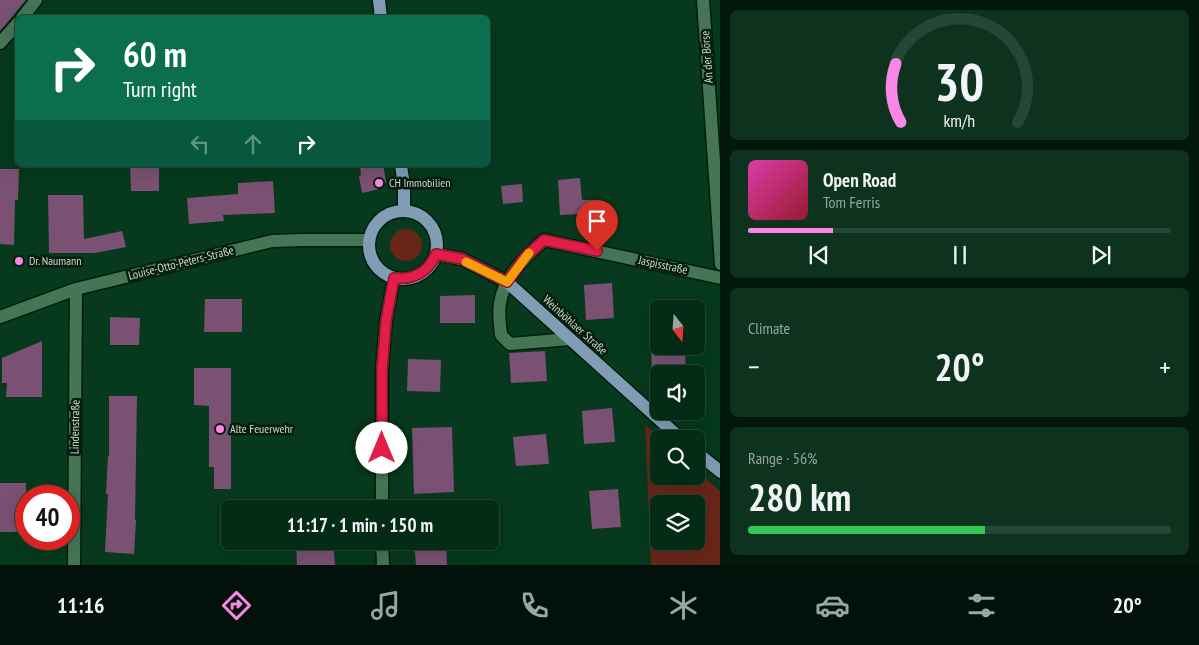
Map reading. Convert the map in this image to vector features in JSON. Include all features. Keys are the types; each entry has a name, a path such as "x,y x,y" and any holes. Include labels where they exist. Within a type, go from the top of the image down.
{"main road":[{"path":"379,0 381,15"},
{"path":"401,167 404,186 404,210"},
{"path":"404,210 418,214 431,224 438,243 432,264 416,277 405,279 394,278 377,268 368,251 368,240 371,231 380,219 393,211 404,210"},
{"name":"Weinböhlaer Straße","path":"436,254 462,259 507,282 671,430"},
{"path":"705,460 720,472"}],"street":[{"path":"24,15 36,0"},
{"name":"An der Börse","path":"703,0 720,264"},
{"path":"0,43 15,26"},
{"name":"Louise-Otto-Peters-Straße","path":"0,317 76,289 272,241 368,240"},
{"name":"Jaspisstraße","path":"507,282 524,258 544,240 720,278"},
{"path":"382,500 382,369 386,321 394,278"},
{"path":"507,282 499,304 501,335 510,344 570,340"},
{"name":"Lindenstraße","path":"74,565 76,289"},
{"path":"382,550 383,565"}],"shaded area":[{"path":"406,229 412,230 417,234 421,239 421,251 417,256 412,260 406,261 400,260 395,256 391,251 390,245 391,239 395,234 400,230"},
{"path":"645,425 651,430 650,485 705,485 705,478 720,491 720,565 651,565 650,550 705,550 705,495 650,495 650,542"}],"building":[{"path":"0,0 26,0 0,31"},
{"path":"130,167 159,167 159,191 131,191"},
{"path":"360,167 383,167 386,182 379,189 362,193 359,176 361,175"},
{"path":"0,169 19,169 18,200 15,200 14,245 0,244"},
{"path":"580,178 582,200 595,200 596,219 577,220 577,214 560,215 558,180"},
{"path":"273,181 275,213 223,215 224,221 189,224 187,198 238,194 238,183"},
{"path":"522,184 523,202 503,204 501,186"},
{"path":"48,195 83,195 84,239 122,231 126,247 95,253 49,253"},
{"path":"612,283 614,318 586,320 584,285"},
{"path":"475,295 475,323 440,323 440,296"},
{"path":"205,299 242,299 242,332 204,332"},
{"path":"110,317 140,318 139,345 110,345"},
{"path":"42,341 42,397 6,397 7,383 2,383 2,358"},
{"path":"545,351 547,381 511,383 509,353"},
{"path":"651,355 685,355 686,365 652,365"},
{"path":"408,359 441,360 440,392 407,391"},
{"name":"Alte Feuerwehr","path":"194,368 231,368 231,489 214,489 214,467 209,467 209,406 194,405"},
{"path":"109,396 137,396 134,554 105,552 109,456"},
{"path":"612,408 615,442 584,444 582,411"},
{"path":"452,427 454,492 414,494 412,428"},
{"path":"546,434 549,464 516,466 513,437"},
{"path":"0,483 26,483 26,485 15,485 15,532 0,532"},
{"path":"618,489 621,527 592,529 589,491"},
{"path":"296,550 334,550 335,565 297,565"},
{"path":"415,550 446,550 447,565 416,565"}],"slow traffic":[{"path":"466,262 507,282 529,253"}],"place":[{"name":"CH Immobilien","path":"379,183"},
{"name":"Dr. Naumann","path":"19,261"},
{"name":"Alte Feuerwehr","path":"220,429"}],"route":[{"path":"382,448 382,369 386,321 394,278 416,277 432,264 436,254 462,259 507,282 524,258 544,240 597,251"}]}
